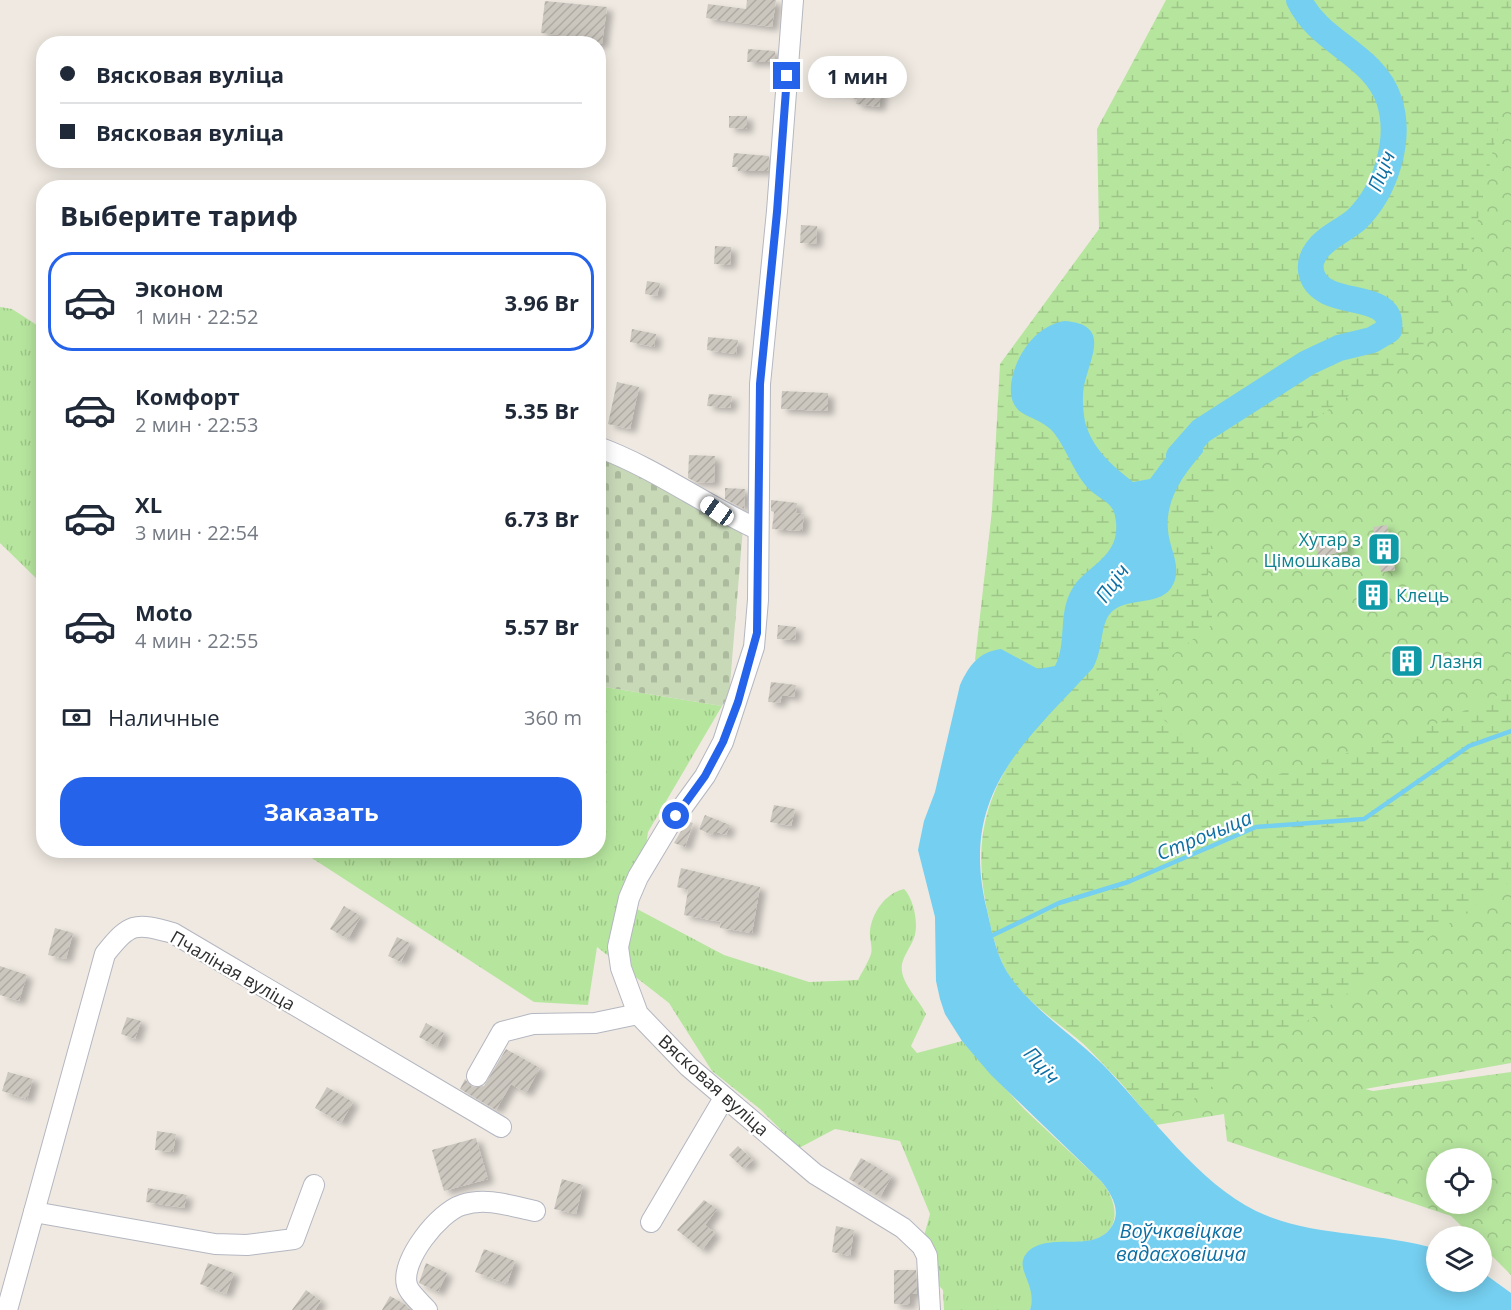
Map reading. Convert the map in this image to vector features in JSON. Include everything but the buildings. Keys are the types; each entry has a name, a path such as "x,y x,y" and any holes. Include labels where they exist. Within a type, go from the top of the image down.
{"street":[{"name":"Вясковая вуліца","path":"793,0 777,212 760,384 757,633 738,702 715,759 648,856 629,898 618,947 620,962 638,1014 689,1067 815,1174 914,1237 927,1256 930,1310"},
{"path":"606,450 677,483 717,511 757,529"},
{"name":"Пчаліная вуліца","path":"7,1310 105,954 124,932 145,924 173,933 501,1127"},
{"path":"477,1076 502,1032 533,1024 595,1023 638,1014"},
{"path":"651,1222 724,1098"},
{"path":"34,1212 215,1244 247,1245 294,1239 314,1185"},
{"path":"428,1310 407,1287 406,1270 412,1254 437,1223 460,1205 493,1201 535,1211"}],"green space":[{"path":"1166,0 1511,0 1511,88 1504,99 1466,275 1427,343 1294,433 1216,496 1207,583 1213,624 1154,669 1164,720 1243,786 1427,728 1511,689 1511,881 1156,1125 1097,1056 1027,997 1006,971 1000,956 983,885 981,854 984,826 1003,774 1018,750 1059,702 975,660 992,510 1000,364 1099,229 1097,129"},
{"path":"1511,0 1511,1063 1365,1089 1373,1091 1511,1072 1511,1275 1492,1256 1492,1226 1462,1226 1451,1216 1445,1214 1492,1214 1492,1148 1426,1148 1426,1208 1227,1141 1224,1114 1156,1125 1123,1085 999,955 990,924 1175,559"},
{"path":"0,307 12,309 36,324 36,578 0,543"},
{"path":"606,454 743,528 729,696 722,706 606,687"},
{"path":"606,687 722,706 648,832 637,909 724,955 809,982 858,980 871,954 870,931 877,910 891,895 904,889 913,905 916,926 914,938 902,964 902,971 906,984 926,1014 911,1046 917,1053 962,1041 1024,1109 1101,1181 1112,1198 1114,1216 1112,1224 1108,1232 1100,1237 1089,1241 1051,1244 1023,1259 1032,1295 1030,1310 944,1310 943,1290 917,1262 930,1214 900,1141 835,1129 799,1148 760,1109 712,1071 669,1003 597,947 588,1005 534,1002 312,858 606,858"}],"water":[{"name":"Воўчкавіцкае вадасховішча","path":"1064,321 1079,323 1088,328 1093,335 1093,353 1083,390 1084,418 1093,441 1111,463 1133,482 1150,479 1188,428 1201,431 1203,452 1177,488 1170,508 1168,530 1176,566 1175,581 1171,588 1158,598 1123,605 1109,615 1093,668 1021,747 1003,774 990,802 982,834 980,869 991,927 1006,971 1021,991 1045,1015 1109,1071 1196,1166 1235,1199 1256,1211 1300,1226 1426,1246 1426,1292 1492,1292 1492,1279 1511,1293 1511,1310 1030,1310 1031,1293 1023,1266 1026,1254 1046,1243 1096,1239 1106,1233 1114,1222 1115,1205 1101,1181 991,1075 962,1041 945,1014 936,981 935,917 918,850 924,821 935,792 960,685 967,672 980,657 1001,649 1038,669 1055,666 1061,648 1065,610 1071,591 1077,582 1102,559 1114,542 1116,530 1112,508 1085,485 1054,433 1044,424 1017,409 1013,402 1011,385 1018,360 1035,336 1045,328"}],"waterway":[{"name":"Пціч","path":"1179,456 1201,431 1307,363 1339,348 1372,340 1389,330 1388,317 1381,309 1330,293 1319,286 1312,275 1311,268 1312,259 1317,250 1357,219 1376,194 1383,179 1389,163 1394,131 1389,100 1382,84 1371,71 1319,27 1299,0"},
{"name":"Строчыца","path":"989,937 1059,903 1128,882 1256,827 1364,819 1469,746 1511,731"}],"place":[{"name":"Хутар з Цімошкава","path":"1384,549"},
{"name":"Клець","path":"1373,595"},
{"name":"Лазня","path":"1407,661"}],"route":[{"path":"676,816 705,776 723,742 738,702 757,633 760,384 777,212 787,76"}]}
